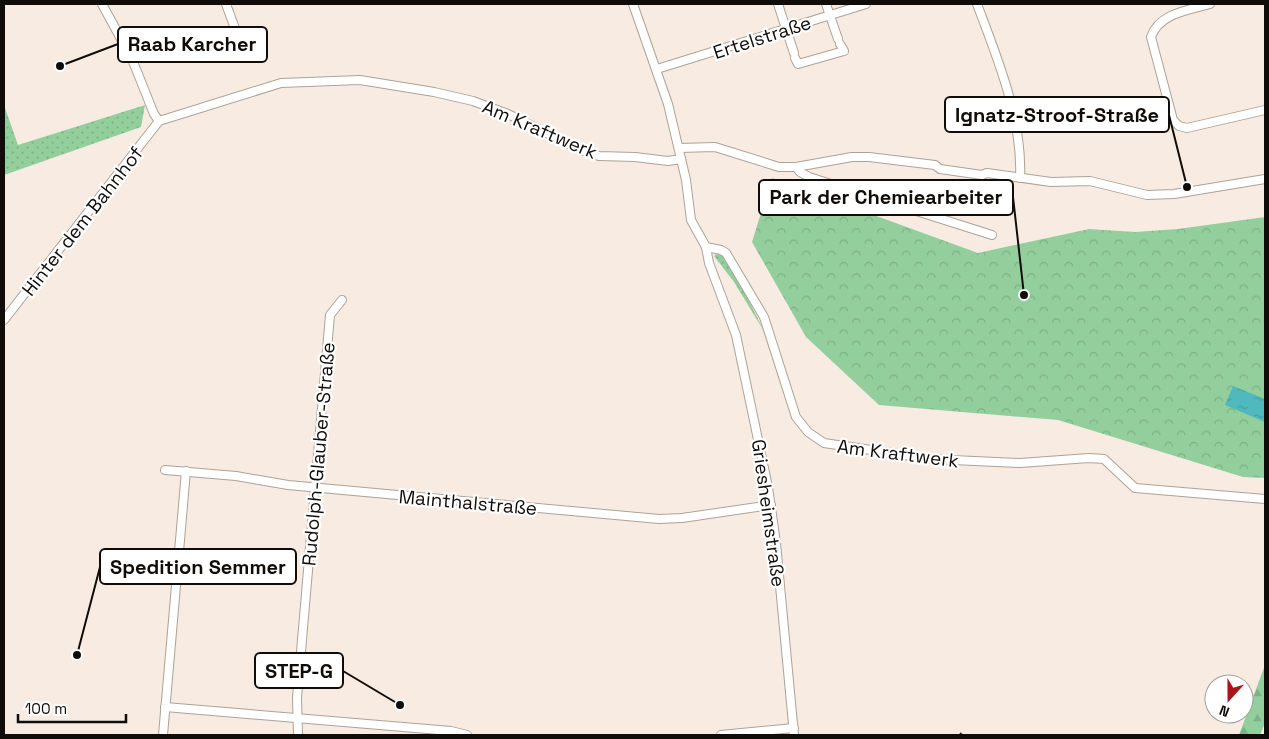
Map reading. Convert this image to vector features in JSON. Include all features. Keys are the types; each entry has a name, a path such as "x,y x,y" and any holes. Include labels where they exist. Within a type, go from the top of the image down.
{"street":[{"path":"102,4 132,59 154,114 159,121"},
{"path":"226,4 240,42"},
{"path":"633,4 657,69 679,148 691,220 706,247"},
{"path":"778,4 798,64 844,51 826,4"},
{"name":"Ertelstraße","path":"657,69 866,4"},
{"path":"977,4 995,52 1018,134 1021,150 1020,178"},
{"path":"1210,4 1168,17 1158,23 1151,37 1173,120 1180,126 1187,128 1265,110"},
{"name":"Am Kraftwerk","path":"159,121 281,83 360,80 419,89 473,101 508,114 581,150 600,156 635,156 668,162 681,160"},
{"name":"Hinter dem Bahnhof","path":"4,320 159,121"},
{"path":"679,148 715,147 767,165 796,168 852,158 869,157 927,164 940,169 982,176 987,173 1051,182 1090,181 1147,195 1174,194 1265,179"},
{"path":"796,168 809,177 992,235"},
{"name":"Am Kraftwerk","path":"706,247 726,253 764,317 796,417 808,432 824,444 931,459 1020,463 1089,458 1104,459 1136,488 1265,499"},
{"name":"Griesheimstraße","path":"706,247 709,263 736,335 771,505 794,732"},
{"name":"Rudolph-Glauber-Straße","path":"300,734 297,718 297,698 330,314 342,300"},
{"name":"Mainthalstraße","path":"165,470 186,471 315,488 659,519 682,518 771,505"},
{"path":"163,735 186,471"},
{"path":"165,707 451,731 467,735"},
{"path":"721,735 794,732"}],"green space":[{"path":"4,105 18,145 145,105 141,127 4,175"},
{"path":"772,178 978,253 1089,229 1135,232 1178,229 1265,217 1265,478 1243,477 1058,420 879,405 806,337 752,242"},
{"path":"718,253 721,254 743,289 765,333 734,282 714,256"},
{"path":"1265,665 1265,723 1260,735 1239,735 1243,724 1254,724 1254,695"}],"water":[{"path":"1233,386 1265,399 1265,422 1225,405"}],"place":[{"name":"Raab Karcher","path":"60,66"},
{"name":"Ignatz-Stroof-Straße","path":"1187,187"},
{"name":"Park der Chemiearbeiter","path":"1024,295"},
{"name":"Spedition Semmer","path":"77,655"},
{"name":"STEP-G","path":"400,705"}]}
